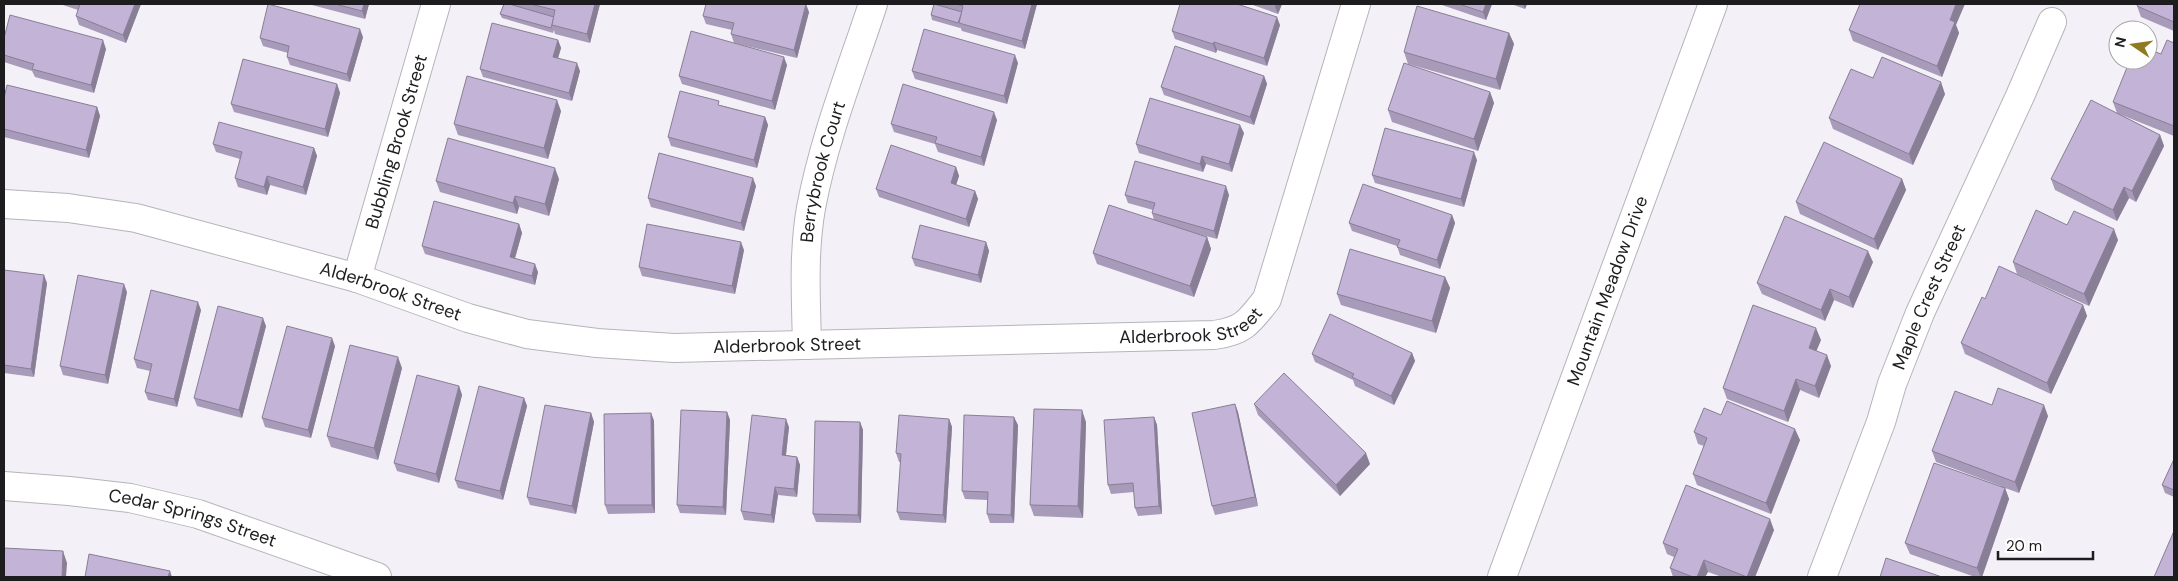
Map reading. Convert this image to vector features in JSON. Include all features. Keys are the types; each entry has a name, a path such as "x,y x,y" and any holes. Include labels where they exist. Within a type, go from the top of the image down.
{"street":[{"name":"Bubbling Brook Street","path":"357,278 436,4"},
{"name":"Berrybrook Court","path":"807,345 806,251 811,208 833,124 873,4"},
{"name":"Alderbrook Street","path":"4,204 68,208 136,218 357,278 468,318 528,334 596,343 674,348 1214,335 1229,333 1248,324 1267,299 1356,4"},
{"name":"Mountain Meadow Drive","path":"1502,577 1713,4"},
{"name":"Maple Crest Street","path":"1822,577 1881,422 1892,384 1920,312 2020,96 2052,22"},
{"name":"Cedar Springs Street","path":"4,486 130,498 198,514 376,577"}],"building":[{"path":"80,4 135,4 123,35 76,16"},
{"path":"268,4 360,29 347,74 287,57 289,46 260,38"},
{"path":"335,4 364,4 362,11"},
{"path":"504,4 554,17 551,28 500,14"},
{"path":"530,4 595,4 587,34 552,25 555,10"},
{"path":"706,4 806,4 794,50 731,34 734,23 703,16"},
{"path":"934,4 962,12 958,23 931,15"},
{"path":"956,4 1032,4 1022,41 959,23 963,6"},
{"path":"1180,4 1237,4 1277,17 1264,58 1172,31"},
{"path":"1459,4 1486,4 1483,12"},
{"path":"1860,4 1956,4 1950,20 1955,22 1937,66 1849,30"},
{"path":"2138,4 2174,4 2174,22 2137,6"},
{"path":"1417,6 1509,33 1496,79 1404,52"},
{"path":"10,15 103,40 91,85 32,69 34,64 4,55 4,38"},
{"path":"492,23 558,40 553,57 577,63 569,93 480,69"},
{"path":"924,29 1015,55 1004,96 912,71"},
{"path":"691,31 784,57 772,101 679,76"},
{"path":"2167,40 2174,43 2174,126 2113,102 2126,70 2158,70 2158,53 2161,54"},
{"path":"1175,46 1264,76 1250,117 1161,87"},
{"path":"1882,57 1941,82 1909,154 1829,118 1851,69 1873,78"},
{"path":"243,59 337,84 325,129 231,104"},
{"path":"1404,63 1490,92 1474,139 1388,110"},
{"path":"467,76 557,100 544,148 454,124"},
{"path":"903,84 994,112 981,157 935,143 937,137 891,124"},
{"path":"7,85 97,107 86,150 4,129 4,98"},
{"path":"680,91 719,101 718,105 765,117 754,160 668,137"},
{"path":"1150,98 1240,125 1229,164 1202,156 1200,164 1136,144"},
{"path":"2091,100 2160,135 2132,191 2124,187 2113,210 2051,179"},
{"path":"219,122 314,148 303,187 267,176 264,187 235,178 242,152 213,144"},
{"path":"1385,128 1474,152 1461,199 1372,175"},
{"path":"448,138 555,168 545,204 515,196 513,203 436,181"},
{"path":"1824,142 1902,179 1874,239 1796,202"},
{"path":"891,145 956,167 951,183 975,191 966,219 876,189"},
{"path":"659,153 753,178 741,223 648,198"},
{"path":"1135,161 1226,186 1214,231 1152,213 1155,203 1125,195"},
{"path":"1363,184 1452,215 1437,260 1397,247 1400,240 1349,223"},
{"path":"434,201 519,224 510,257 535,264 532,276 422,246"},
{"path":"1109,205 1207,237 1190,286 1093,253"},
{"path":"2036,210 2067,225 2074,211 2114,229 2084,294 2013,262"},
{"path":"1785,216 1868,251 1849,297 1830,289 1821,310 1757,283"},
{"path":"647,224 741,242 732,286 639,267"},
{"path":"920,225 986,242 978,275 912,258"},
{"path":"1350,249 1445,277 1432,321 1337,294"},
{"path":"1999,266 2083,305 2047,383 1961,343 1982,297 1985,299"},
{"path":"4,270 44,275 31,369 4,365"},
{"path":"78,275 124,284 105,375 60,366"},
{"path":"151,290 198,302 174,399 145,392 152,364 134,359"},
{"path":"1753,305 1816,328 1809,348 1827,355 1815,386 1796,379 1784,411 1723,388"},
{"path":"218,306 263,318 239,410 194,398"},
{"path":"1330,314 1412,353 1391,396 1352,377 1354,374 1312,354"},
{"path":"287,326 332,338 308,430 262,418"},
{"path":"350,345 398,357 374,448 327,436"},
{"path":"1284,373 1366,453 1336,485 1254,404"},
{"path":"417,375 459,386 436,474 394,463"},
{"path":"479,386 524,398 500,491 455,480"},
{"path":"1998,388 2044,405 2015,482 1932,451 1955,391 1992,405"},
{"path":"1727,401 1795,429 1766,503 1693,474 1707,438 1694,432 1704,408 1721,415"},
{"path":"1235,404 1255,497 1212,506 1192,413"},
{"path":"545,405 591,413 572,506 527,497"},
{"path":"1034,409 1082,410 1078,506 1030,505"},
{"path":"681,410 727,412 723,507 677,505"},
{"path":"651,413 652,505 605,505 604,414"},
{"path":"752,415 786,419 782,455 797,457 794,489 775,487 771,515 741,511"},
{"path":"899,415 949,419 943,515 897,512 901,454 896,453"},
{"path":"964,415 1014,417 1011,515 987,514 988,492 962,491"},
{"path":"1154,417 1159,506 1135,508 1133,483 1108,485 1104,420"},
{"path":"815,421 860,422 858,515 813,514"},
{"path":"2174,459 2174,490 2162,485"},
{"path":"1934,463 2005,488 1977,568 1905,543"},
{"path":"1686,485 1770,519 1747,577 1704,560 1697,577 1670,568 1678,549 1663,543"},
{"path":"2174,531 2174,577 2154,577"},
{"path":"4,548 63,551 62,577 4,577"},
{"path":"89,554 170,571 168,577 85,577"},
{"path":"1886,558 1942,577 1880,577"}]}
